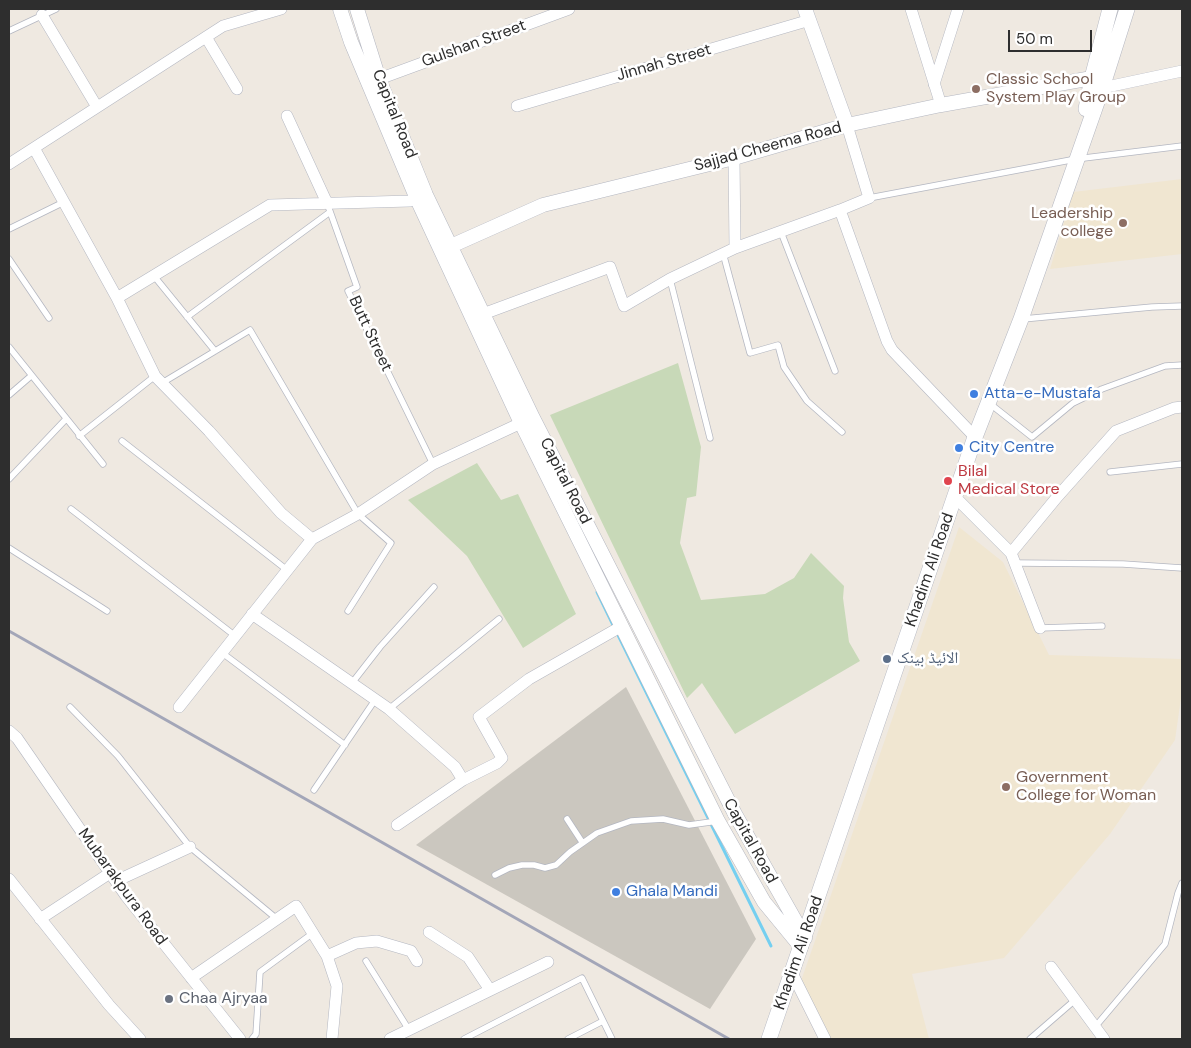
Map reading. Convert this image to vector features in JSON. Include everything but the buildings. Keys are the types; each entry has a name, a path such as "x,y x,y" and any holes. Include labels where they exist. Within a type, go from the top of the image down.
{"main road":[{"name":"Khadim Ali Road","path":"769,1039 975,438 1021,319 1076,159 1097,83 1110,9"},
{"name":"Khadim Ali Road","path":"1097,83 1127,9"}],"street":[{"path":"9,164 223,26 281,9"},
{"path":"117,298 270,205 328,207 417,198 351,42 340,9"},
{"name":"Capital Road","path":"357,9 417,198 443,247 483,314 527,421 803,943"},
{"name":"Gulshan Street","path":"379,79 569,9"},
{"path":"912,9 941,105"},
{"path":"934,84 958,9"},
{"path":"42,15 97,107"},
{"path":"483,314 610,267 624,306 670,279 734,248 869,198 847,125 808,15"},
{"name":"Jinnah Street","path":"517,106 808,15"},
{"path":"206,37 237,89"},
{"path":"1097,83 1182,72"},
{"name":"Sajjad Cheema Road","path":"443,247 542,205 734,158 847,125 941,105 1097,83"},
{"path":"287,116 328,207"},
{"path":"34,148 117,298 159,380 209,431 281,513 312,539"},
{"path":"734,158 734,248"},
{"path":"840,210 887,342 892,350 975,438"},
{"path":"443,247 527,421 622,626 718,821 764,902 803,943"},
{"path":"1014,558 1058,496 1116,431 1174,408 1182,407"},
{"path":"179,707 234,635 312,539 358,514 433,464 527,421"},
{"path":"955,497 1014,558 1040,628"},
{"path":"252,614 389,710 455,767 463,780"},
{"path":"398,825 463,780 497,763 502,758 479,717 528,679 622,626"},
{"name":"Mubarakpura Road","path":"9,732 17,738 126,896 240,1039"},
{"path":"718,821 735,814"},
{"path":"40,919 113,877 190,847"},
{"path":"9,879 109,1005 140,1039"},
{"path":"191,978 296,906 328,956 336,986 332,1039"},
{"path":"428,932 468,957 490,990"},
{"path":"328,956 356,943 377,941 411,951 417,961"},
{"path":"390,1039 411,1035 490,990 548,962"},
{"path":"1051,967 1104,1039"},
{"path":"792,973 825,1039"}],"lane":[{"path":"9,31 56,9"},
{"path":"869,198 1076,159 1182,146"},
{"path":"9,229 64,202"},
{"path":"186,317 328,207"},
{"name":"Butt Street","path":"328,207 357,287 348,291 433,464"},
{"path":"781,232 835,371"},
{"path":"723,253 750,353 778,345 784,367 806,401 842,432"},
{"path":"9,259 49,318"},
{"path":"154,276 216,351"},
{"path":"670,279 710,438"},
{"path":"1021,319 1182,306"},
{"path":"79,436 159,380 216,351 250,330 358,514 391,543 348,611"},
{"path":"9,348 103,464"},
{"path":"988,402 1032,437 1073,403 1102,389 1165,366 1182,365"},
{"path":"9,395 31,376"},
{"path":"9,479 66,419"},
{"path":"122,441 287,570"},
{"path":"1110,472 1182,464"},
{"path":"72,509 234,635"},
{"path":"9,548 107,611"},
{"path":"1014,558 1182,568"},
{"path":"352,683 380,647 434,587"},
{"path":"389,710 499,619"},
{"path":"1040,628 1102,626"},
{"path":"221,652 345,744"},
{"path":"314,790 375,700"},
{"path":"70,707 118,756 190,847 277,919"},
{"path":"567,819 582,842"},
{"path":"495,875 509,868 522,865 534,865 545,868 556,865 582,842 597,833 631,821 663,819 689,825 718,821"},
{"path":"1096,1027 1165,944 1182,883"},
{"path":"252,1039 256,1034 260,972 313,933"},
{"path":"366,961 411,1035"},
{"path":"464,1039 582,978 612,1039"},
{"path":"1030,1039 1075,1000"},
{"path":"568,1039 604,1021"}],"shaded area":[{"name":"Leadership college","path":"1182,179 1182,254 1050,269 1073,192"},
{"name":"Government College for Woman","path":"959,527 1003,562 1049,655 1182,659 1182,691 1175,740 1110,834 1004,958 912,974 929,1039 829,1039 801,981"}],"green space":[{"path":"678,363 701,447 696,496 687,498 680,543 701,600 765,594 794,578 811,553 844,586 843,598 849,642 860,661 735,734 702,683 687,698 550,415"},
{"path":"477,463 501,500 518,494 576,614 523,648 467,556 408,500"}],"waterway":[{"path":"597,592 614,627"},
{"path":"617,633 771,946"}],"railway":[{"path":"9,631 729,1039"}],"place":[{"name":"Classic School System Play Group","path":"976,89"},
{"name":"Leadership college","path":"1123,223"},
{"name":"Atta-e-Mustafa","path":"974,394"},
{"name":"City Centre","path":"959,448"},
{"name":"Bilal Medical Store","path":"948,481"},
{"name":"الائیڈ بینک","path":"887,659"},
{"name":"Government College for Woman","path":"1006,787"},
{"name":"Ghala Mandi","path":"616,892"},
{"name":"Chaa Ajryaa","path":"169,999"}]}
